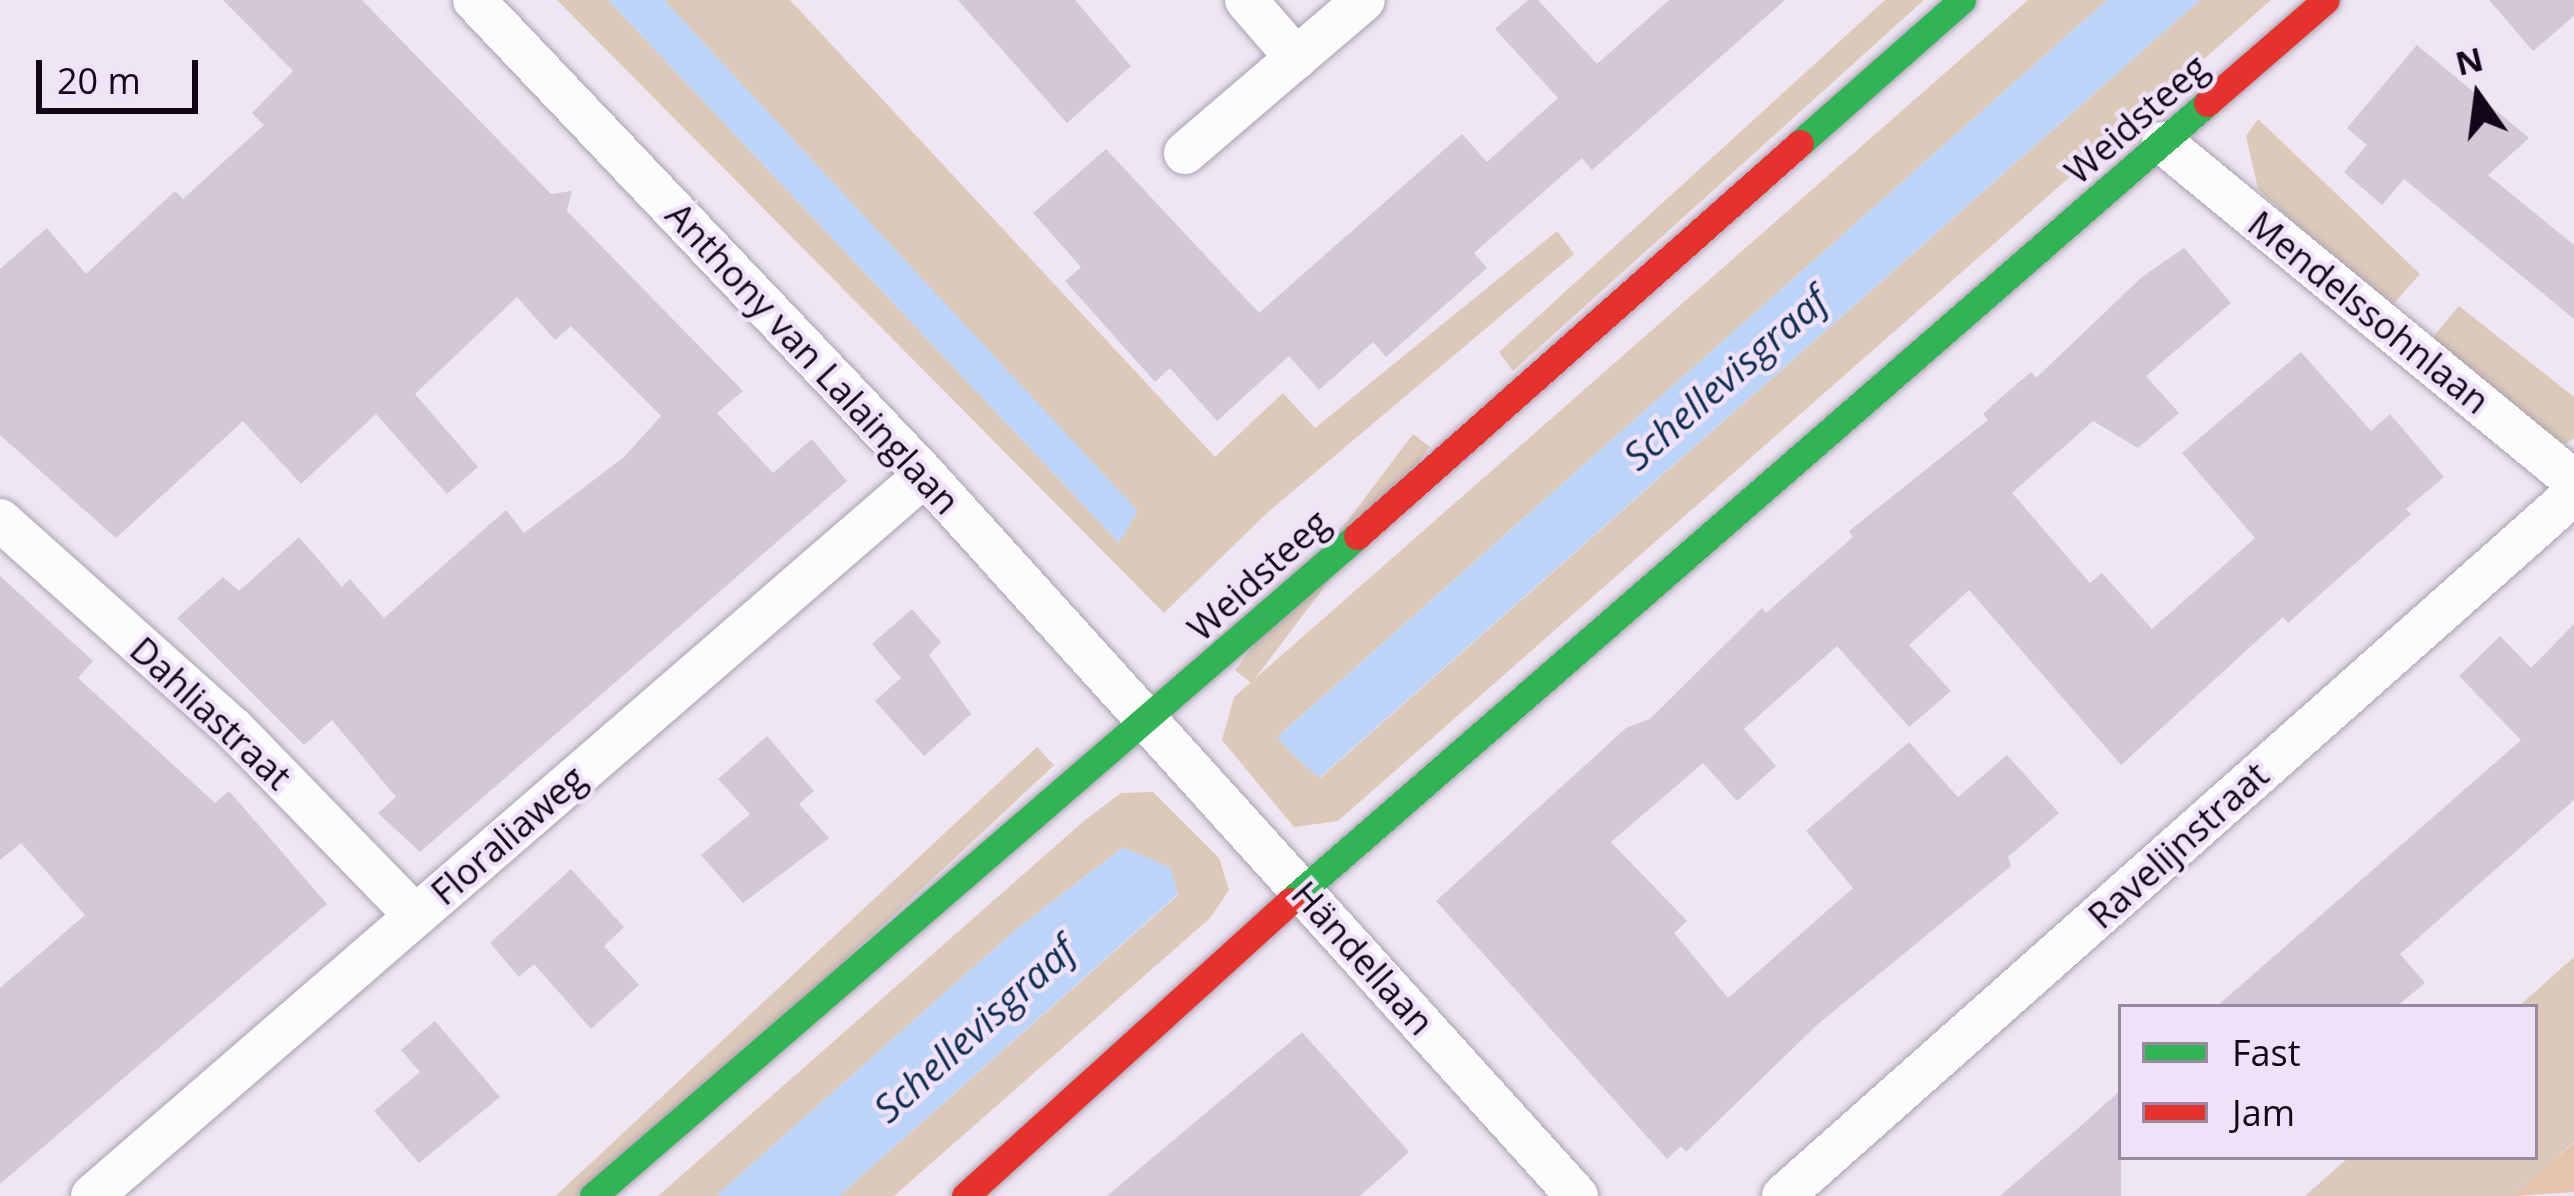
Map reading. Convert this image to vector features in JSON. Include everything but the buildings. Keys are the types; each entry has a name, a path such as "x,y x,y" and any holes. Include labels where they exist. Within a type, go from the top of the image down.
{"street":[{"name":"Anthony van Lalainglaan","path":"474,0 925,475 1148,721"},
{"path":"1246,0 1296,58"},
{"path":"1185,153 1364,0"},
{"name":"Weidsteeg","path":"593,1196 1148,721 1962,0"},
{"name":"Weidsteeg","path":"965,1196 1302,890 2326,0"},
{"name":"Mendelssohnlaan","path":"2163,143 2574,482"},
{"name":"Floraliaweg","path":"92,1196 925,475"},
{"name":"Ravelijnstraat","path":"1783,1196 2574,494"},
{"name":"Dahliastraat","path":"0,520 233,728 415,915"},
{"name":"Händellaan","path":"1148,721 1577,1196"}],"shaded area":[{"path":"557,0 608,0 1118,542 1137,511 664,0 790,0 1215,457 1283,393 1315,428 1557,231 1574,254 1267,513 1164,613"},
{"path":"1885,0 1924,0 1513,371 1499,352"},
{"path":"2028,0 2107,0 1278,736 1293,755 1320,778 2200,0 2271,0 1338,821 1294,827 1222,740 1234,697"},
{"path":"2258,119 2420,274 2388,310 2258,189 2246,136"},
{"path":"2459,306 2574,397 2574,438 2565,444 2427,344"},
{"path":"1413,434 1430,447 1252,683 1235,670"},
{"path":"1037,747 1054,765 592,1196 556,1196"},
{"path":"1153,792 1219,858 1229,890 1210,918 894,1196 839,1196 1178,895 1170,868 1123,847 1014,931 716,1196 658,1196 1085,820 1121,793"},
{"path":"2574,957 2574,1142 2514,1196 2305,1196 2346,1160 2538,1160 2538,1004 2521,1004"},
{"path":"2574,1143 2574,1192 2514,1196 2554,1160"}],"water":[{"path":"608,0 664,0 1138,511 1119,543"},
{"name":"Schellevisgraaf","path":"2107,0 2200,0 1319,778 1293,755 1277,737"},
{"name":"Schellevisgraaf","path":"1123,847 1171,868 1178,894 839,1196 716,1196 1014,931"}],"traffic: fast":[{"path":"1800,143 1962,0"},
{"path":"1290,901 2207,103"},
{"path":"593,1196 1357,536"}],"traffic: jam":[{"path":"2207,103 2326,0"},
{"path":"1357,536 1800,143"},
{"path":"965,1196 1290,901"}]}
